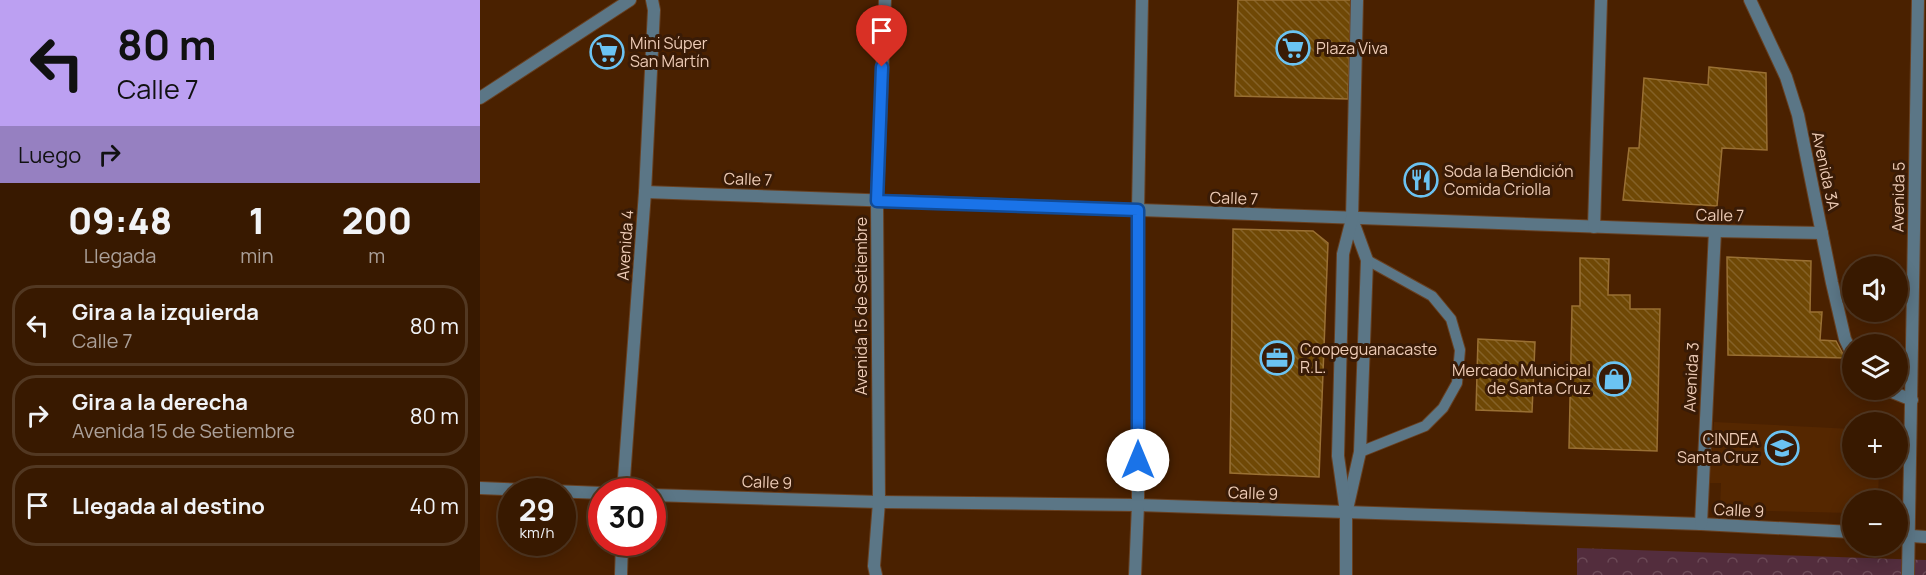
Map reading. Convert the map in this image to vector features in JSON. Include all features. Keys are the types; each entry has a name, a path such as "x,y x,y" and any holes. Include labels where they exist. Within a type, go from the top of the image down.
{"street":[{"path":"480,99 630,0"},
{"name":"Avenida 4","path":"624,478 645,192 654,10 652,0"},
{"name":"Avenida 15 de Setiembre","path":"876,575 874,566 879,502 877,201 885,0"},
{"path":"1135,575 1138,506 1138,210 1142,0"},
{"path":"1346,575 1346,512 1338,456 1343,254 1352,219 1358,0"},
{"path":"1594,227 1601,0"},
{"name":"Avenida 3A","path":"1750,0 1786,77 1792,96 1844,334"},
{"name":"Avenida 5","path":"1906,490 1912,400 1918,0"},
{"name":"Calle 7","path":"645,192 1352,219 1822,233"},
{"path":"1346,512 1360,452 1367,260 1352,219"},
{"name":"Avenida 3","path":"1701,524 1715,231"},
{"path":"1908,398 1912,400"},
{"path":"480,488 588,492"},
{"name":"Calle 9","path":"666,495 1346,512 1701,524 1842,531"},
{"path":"1908,535 1926,537"},
{"path":"621,575 622,556"},
{"name":"Avenida 5","path":"1906,556 1908,575"}],"lane":[{"path":"1360,452 1425,426 1443,408 1457,383 1460,350 1451,319 1432,296 1367,260"}],"shaded area":[{"name":"CINDEA Santa Cruz","path":"1714,422 1842,428 1842,478 1879,478 1878,490 1842,490 1842,513 1720,510 1721,483 1710,483"}],"green space":[{"path":"1577,548 1926,560 1926,575 1577,575"}],"building":[{"name":"Plaza Viva","path":"1238,0 1351,0 1348,99 1235,96"},
{"path":"1709,67 1766,73 1767,150 1722,148 1717,206 1623,200 1629,148 1639,148 1644,78 1708,85"},
{"name":"Coopeguanacaste R.L.","path":"1233,229 1313,231 1328,243 1319,477 1230,473"},
{"path":"1727,257 1811,261 1810,312 1822,312 1820,340 1836,341 1842,352 1842,358 1728,355"},
{"name":"Mercado Municipal de Santa Cruz","path":"1580,258 1609,259 1608,295 1630,295 1630,309 1660,309 1657,451 1569,448 1572,306 1580,306"},
{"path":"1478,339 1535,342 1532,412 1476,410"}],"place":[{"name":"Plaza Viva","path":"1293,48"},
{"name":"Mini Súper San Martín","path":"607,52"},
{"name":"Soda la Bendición Comida Criolla","path":"1421,180"},
{"name":"Coopeguanacaste R.L.","path":"1277,358"},
{"name":"Mercado Municipal de Santa Cruz","path":"1614,379"},
{"name":"CINDEA Santa Cruz","path":"1782,448"}],"route":[{"path":"882,67 877,201 1138,210 1138,460"}]}
